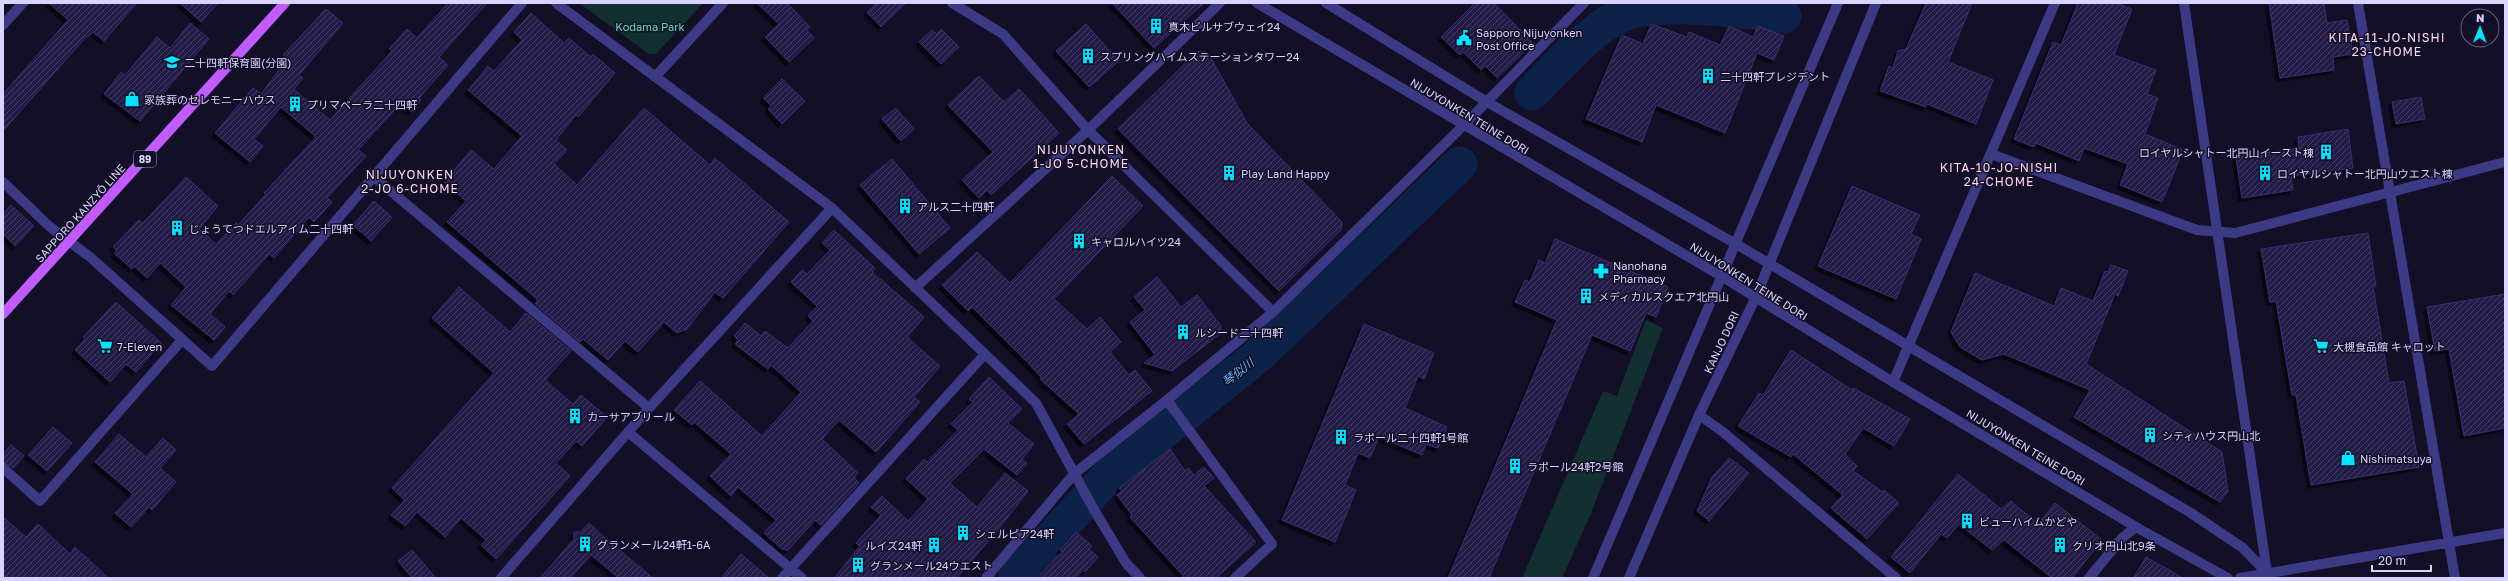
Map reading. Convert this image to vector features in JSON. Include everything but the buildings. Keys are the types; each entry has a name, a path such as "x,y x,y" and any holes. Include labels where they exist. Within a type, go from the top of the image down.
{"main road":[{"name":"SAPPORO KANZYŌ LINE","path":"3,314 70,242 285,3"}],"street":[{"path":"3,26 23,3"},
{"path":"3,182 212,366 522,3"},
{"path":"556,3 832,208 1036,403 1079,483 1126,563 1140,578"},
{"path":"655,76 723,3"},
{"path":"952,3 1003,34 1088,130 1273,312"},
{"path":"915,288 1088,130 1220,3"},
{"name":"NIJUYONKEN TEINE DORI","path":"1257,3 1463,126 1721,276 1755,299 2136,527 2228,578"},
{"name":"NIJUYONKEN TEINE DORI","path":"1326,3 1487,102 1736,244 2191,513 2243,548 2268,576"},
{"path":"986,578 1074,474 1170,405 1273,312 1463,126 1584,3"},
{"path":"1593,578 1838,3"},
{"name":"KANJO DORI","path":"1633,576 1699,415 1755,299 1876,3"},
{"path":"1893,382 2055,3"},
{"path":"2184,3 2216,234 2268,576"},
{"path":"2358,3 2455,578"},
{"path":"1991,154 2197,230 2216,234 2235,233 2505,162"},
{"path":"374,177 649,408"},
{"path":"502,578 649,408 832,208"},
{"path":"3,468 40,501 182,340"},
{"path":"782,578 792,569 985,354"},
{"path":"1170,405 1272,544 1235,578"},
{"path":"1699,415 1723,432 1896,578"},
{"path":"628,432 802,578"},
{"path":"2089,578 2122,538 2136,527"},
{"path":"2240,578 2268,576 2505,533"}],"green space":[{"name":"Kodama Park","path":"579,3 703,3 656,54 649,54"},
{"path":"1646,320 1663,328 1592,511 1562,578 1522,578 1603,391 1617,396"}],"waterway":[{"name":"琴似川","path":"1532,93 1575,49 1600,28 1624,14 1640,10 1680,7 1725,9 1784,16"},
{"name":"琴似川","path":"1015,578 1107,477 1259,355 1460,164"}],"place":[{"name":"真木ビルサブウェイ24","path":"1156,26"},
{"name":"Sapporo Nijuyonken Post Office","path":"1464,38"},
{"name":"スプリングハイムステーションタワー24","path":"1088,56"},
{"name":"二十四軒保育園(分園)","path":"172,62"},
{"name":"二十四軒プレジデント","path":"1708,76"},
{"name":"家族葬のセレモニーハウス","path":"132,99"},
{"name":"プリマベーラ二十四軒","path":"295,104"},
{"name":"ロイヤルシャトー北円山イースト棟","path":"2326,152"},
{"name":"Play Land Happy","path":"1229,173"},
{"name":"ロイヤルシャトー北円山ウエスト棟","path":"2265,173"},
{"name":"アルス二十四軒","path":"905,206"},
{"name":"じょうてつドエルアイム二十四軒","path":"177,228"},
{"name":"キャロルハイツ24","path":"1079,241"},
{"name":"Nanohana Pharmacy","path":"1601,271"},
{"name":"メディカルスクエア北円山","path":"1586,296"},
{"name":"ルシード二十四軒","path":"1183,332"},
{"name":"7-Eleven","path":"105,346"},
{"name":"大槻食品館 キャロット","path":"2321,346"},
{"name":"カーサアブリール","path":"575,416"},
{"name":"シティハウス円山北","path":"2150,435"},
{"name":"ラポール二十四軒1号館","path":"1341,437"},
{"name":"Nishimatsuya","path":"2348,458"},
{"name":"ラポール24軒2号館","path":"1515,466"},
{"name":"ビューハイムかどや","path":"1967,521"},
{"name":"シェルピア24軒","path":"963,533"},
{"name":"グランメール24軒1-6A","path":"585,544"},
{"name":"ルイズ24軒","path":"934,545"},
{"name":"クリオ円山北9条","path":"2060,545"},
{"name":"グランメール24ウエスト","path":"858,565"}],"district":[{"name":"KITA-11-JO-NISHI 23-CHOME","path":"2387,44"},
{"name":"NIJUYONKEN 1-JO 5-CHOME","path":"1081,156"},
{"name":"KITA-10-JO-NISHI 24-CHOME","path":"1999,174"},
{"name":"NIJUYONKEN 2-JO 6-CHOME","path":"410,181"}]}
